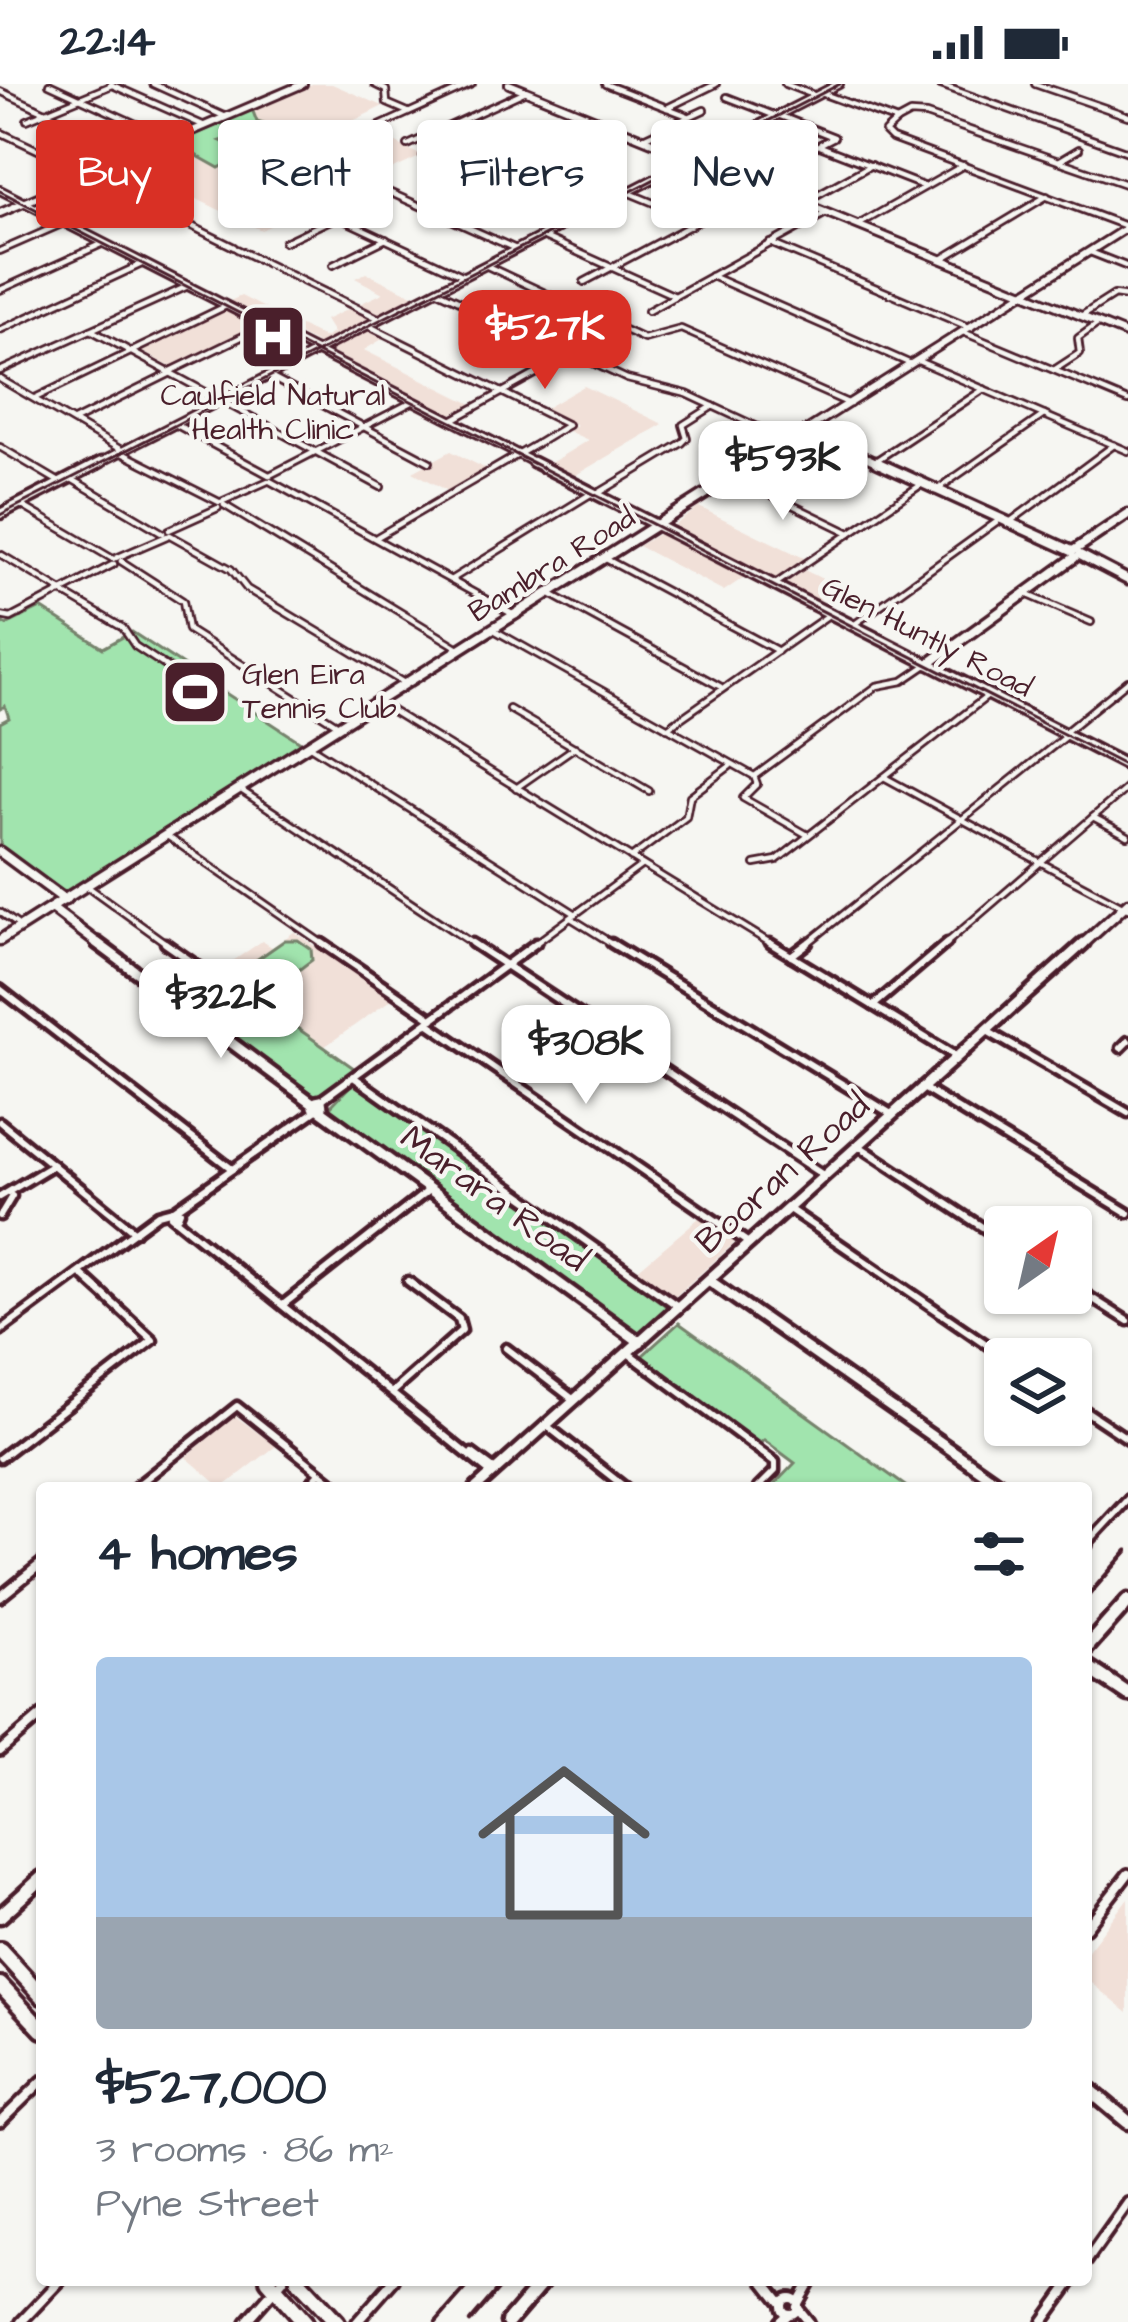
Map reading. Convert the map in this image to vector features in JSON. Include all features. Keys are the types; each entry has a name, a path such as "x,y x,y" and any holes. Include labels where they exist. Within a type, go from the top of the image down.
{"highway":[{"path":"0,1950 36,1990"},
{"path":"23,1976 3,1989 36,2024"},
{"path":"278,2286 305,2322"},
{"path":"304,2286 337,2322"}],"street":[{"path":"49,84 128,120"},
{"path":"27,119 113,84 205,126"},
{"path":"153,84 226,117"},
{"path":"279,84 291,89"},
{"path":"194,131 303,84"},
{"path":"374,84 385,88 394,84"},
{"path":"392,120 472,84"},
{"path":"509,84 597,120"},
{"path":"605,84 688,116"},
{"path":"616,88 624,84"},
{"path":"667,108 716,84"},
{"path":"784,84 897,122"},
{"path":"769,120 839,84"},
{"path":"938,84 1128,152"},
{"path":"1035,84 1128,116"},
{"path":"385,88 388,104 408,112"},
{"path":"0,91 63,120"},
{"path":"408,145 526,91"},
{"path":"727,97 834,137 820,146"},
{"path":"643,138 704,110"},
{"path":"1128,185 926,115 910,115 885,134 1128,227"},
{"path":"0,132 36,149"},
{"path":"627,132 651,141"},
{"path":"820,146 925,187"},
{"path":"1060,160 1079,149"},
{"path":"857,225 964,165"},
{"path":"818,194 871,166"},
{"path":"629,191 651,180"},
{"name":"Glen Huntly Road","path":"0,190 36,208"},
{"path":"629,191 651,201"},
{"path":"393,194 516,249"},
{"path":"941,260 1046,196"},
{"path":"0,213 36,197"},
{"path":"818,210 1128,335"},
{"path":"648,311 825,213"},
{"name":"Bambra Road","path":"0,940 1128,227"},
{"path":"0,251 53,228"},
{"name":"Glen Huntly Road","path":"74,228 1128,766"},
{"path":"194,228 380,319"},
{"path":"284,242 314,228"},
{"path":"362,228 464,276"},
{"path":"0,514 557,228"},
{"path":"584,282 684,228"},
{"path":"542,236 676,296"},
{"path":"333,265 386,239"},
{"path":"0,290 104,243"},
{"path":"770,243 1128,400"},
{"path":"1090,252 1128,267"},
{"path":"0,330 144,263"},
{"path":"484,266 652,340 673,329 686,330 850,404"},
{"path":"711,276 1128,451"},
{"path":"187,285 1,376 464,649"},
{"path":"436,290 627,379 687,394 791,442"},
{"path":"1082,316 1114,295 1128,297"},
{"path":"34,398 226,305"},
{"path":"1054,370 1080,353 1078,338 1099,323"},
{"path":"74,421 265,325"},
{"path":"367,326 568,425 377,537"},
{"path":"452,420 619,328"},
{"path":"91,330 381,487"},
{"path":"268,376 430,462"},
{"path":"874,462 984,389"},
{"path":"4,617 62,591 412,400"},
{"path":"452,579 684,441 683,424 713,406"},
{"path":"935,490 1044,415"},
{"path":"173,425 517,615"},
{"path":"808,431 1128,580"},
{"path":"852,626 1114,445"},
{"path":"0,447 87,486 181,540 231,569 247,589 409,684"},
{"path":"124,450 142,460"},
{"path":"735,478 850,533"},
{"path":"774,585 922,484"},
{"path":"19,504 183,602 188,630 343,726"},
{"path":"806,834 744,799 755,780 878,686 903,681 928,664 1128,514"},
{"path":"0,554 124,628 137,648 176,673"},
{"path":"606,559 778,651"},
{"path":"1023,592 1091,622"},
{"path":"551,594 723,688"},
{"path":"667,728 830,614"},
{"path":"494,630 755,780"},
{"path":"791,956 1128,681"},
{"path":"755,864 773,863 989,695"},
{"path":"377,704 957,1057"},
{"path":"509,709 649,791"},
{"path":"310,746 893,1115"},
{"path":"516,788 575,748"},
{"path":"631,858 686,818 692,794 730,765"},
{"path":"884,777 1127,906"},
{"path":"873,1006 1128,787"},
{"path":"241,790 825,1176"},
{"path":"1093,817 1128,836"},
{"path":"167,836 749,1246"},
{"path":"0,852 65,900"},
{"path":"0,1331 153,1219 175,1213 642,865"},
{"path":"87,886 205,971 172,997"},
{"name":"Booran Road","path":"483,1482 1127,906"},
{"name":"Marara Road","path":"51,908 641,1341"},
{"path":"0,912 21,927"},
{"path":"0,989 232,1169"},
{"path":"988,1029 1128,1113"},
{"path":"1121,1048 1128,1042"},
{"path":"355,1078 677,1309"},
{"path":"924,1087 1128,1213"},
{"path":"0,1122 135,1232"},
{"path":"857,1147 984,1229"},
{"path":"0,1198 53,1165"},
{"path":"284,1305 432,1187"},
{"path":"0,1216 14,1193"},
{"path":"787,1210 984,1343"},
{"path":"175,1213 190,1230 494,1472"},
{"path":"0,1458 154,1338 80,1273"},
{"path":"392,1392 462,1330 459,1319 409,1281"},
{"path":"710,1281 997,1482"},
{"path":"1092,1298 1128,1321"},
{"path":"506,1348 574,1400"},
{"path":"628,1353 775,1462 775,1471 764,1482"},
{"path":"142,1482 239,1406 333,1482"},
{"path":"1092,1415 1128,1439"},
{"path":"546,1425 618,1482"},
{"path":"315,1482 324,1474"},
{"path":"1092,1537 1128,1498"},
{"path":"0,1598 36,1568"},
{"path":"1092,1634 1128,1601"},
{"path":"1092,1667 1128,1694"},
{"path":"0,1751 36,1720"},
{"path":"1092,1920 1128,1874"},
{"path":"0,1916 36,1883"},
{"path":"0,2122 36,2087"},
{"path":"1092,2092 1128,2122"},
{"path":"1092,2254 1128,2203"},
{"path":"21,2322 55,2286"},
{"path":"246,2322 274,2286"},
{"path":"357,2322 389,2286"},
{"path":"508,2322 539,2286"},
{"path":"1043,2322 1069,2286"},
{"path":"787,2309 806,2322"}],"shaded area":[{"path":"312,84 332,84 383,106 355,120 227,120"},
{"path":"218,124 218,209 194,198 194,134"},
{"path":"393,141 417,153 417,158 393,169"},
{"path":"366,273 415,296 320,345 230,301 241,296 324,338 333,333 325,320 383,293 355,278"},
{"path":"226,310 255,325 171,367 141,351"},
{"path":"368,330 384,338 364,350 472,404 451,414 329,351"},
{"path":"584,386 663,424 574,476 549,464 588,440 568,431 576,425 544,409"},
{"path":"451,451 486,469 448,491 413,472"},
{"path":"699,507 804,558 796,566 839,587 816,602 672,527"},
{"path":"660,533 746,576 724,591 638,546"},
{"path":"294,932 392,999 324,1047 217,972 262,941 272,947"},
{"path":"706,1212 742,1236 665,1305 628,1278"},
{"path":"235,1416 276,1446 230,1482 215,1482 186,1457"},
{"path":"1128,1898 1128,2013 1092,1984 1092,1945"}],"green space":[{"path":"252,109 256,120 228,120"},
{"path":"218,125 218,167 194,154 194,136"},
{"path":"41,608 103,648 132,632 302,743 64,892 0,846 0,723 9,718 5,706 0,709 0,621 6,625"},
{"path":"285,940 298,940 311,949 312,960 269,988 259,990 240,983 239,972"},
{"path":"215,970 358,1071 318,1098 180,999"},
{"path":"351,1085 360,1085 666,1310 641,1332 635,1331 329,1108"},
{"path":"679,1323 900,1482 777,1482 795,1463 764,1440 759,1444 641,1357"}],"tram line":[{"path":"316,353 840,84"},
{"path":"0,191 316,353"},
{"path":"0,515 316,353"},
{"path":"316,353 1128,767"}],"railway":[{"path":"1125,1554 1128,1550"},
{"path":"1092,1591 1127,1551"},
{"path":"436,2322 468,2286"},
{"path":"470,2322 501,2286"}],"place":[{"name":"Caulfield Natural Health Clinic","path":"273,337"},
{"name":"Glen Eira Tennis Club","path":"195,692"}]}
